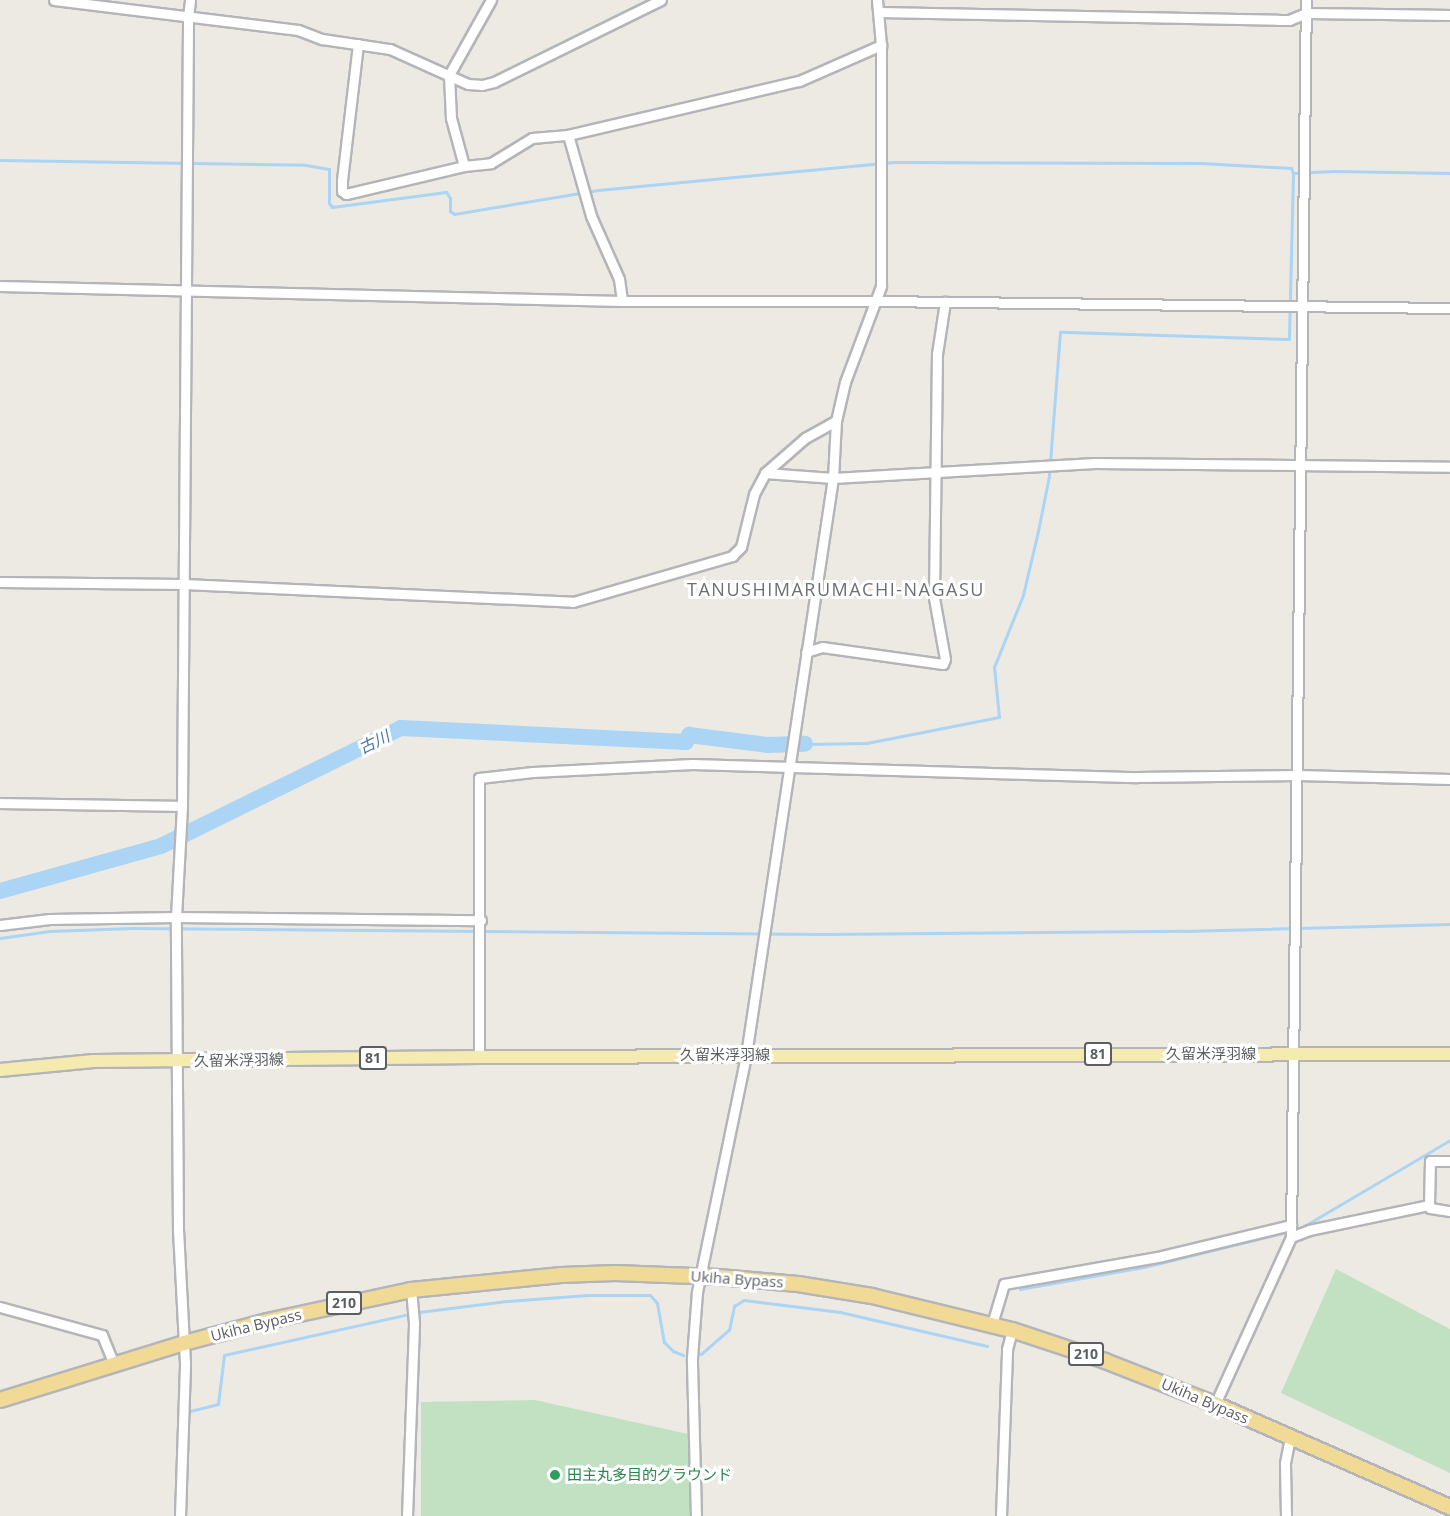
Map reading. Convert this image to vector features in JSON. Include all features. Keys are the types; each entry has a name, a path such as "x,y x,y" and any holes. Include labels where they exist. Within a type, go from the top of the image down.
{"highway":[{"name":"Ukiha Bypass","path":"0,1400 184,1343 336,1304 411,1290 561,1275 700,1276 798,1284 892,1300 1012,1330 1105,1361 1215,1404 1450,1507"}],"main road":[{"name":"久留米浮羽線","path":"0,1070 94,1061 177,1060 746,1055 1450,1054"}],"street":[{"path":"54,0 276,26 322,39 390,49 468,84 494,82 661,0"},
{"path":"180,1516 184,1343 178,1230 176,917 182,806 188,291 188,17 190,0"},
{"path":"464,166 451,118 450,75 491,0"},
{"path":"696,1516 692,1358 700,1276 746,1055 832,478 836,421 845,382 881,286 880,45 879,12 876,0"},
{"path":"1215,1404 1291,1231 1295,1053 1306,0"},
{"path":"879,12 1278,20 1289,20 1306,14 1450,15"},
{"path":"358,44 342,191 346,194 464,166 491,163 532,138 568,135 799,81 880,45"},
{"path":"568,135 591,216 619,279 622,302"},
{"path":"0,286 622,302 875,301 1450,308"},
{"path":"806,652 822,647 943,664 945,650 934,598 934,473 937,354 945,302"},
{"path":"0,582 184,584 573,602 732,556 741,547 754,494 765,473 805,438 836,421"},
{"path":"765,473 832,478 1095,463 1450,467"},
{"path":"479,1057 481,920 479,778 533,772 692,764 1137,777 1298,775 1450,779"},
{"path":"0,803 182,806"},
{"path":"0,925 50,919 176,917 481,920"},
{"path":"1429,1206 1430,1161 1450,1161"},
{"path":"992,1324 1004,1284 1162,1257 1429,1206 1450,1211"},
{"path":"407,1516 414,1323 411,1290"},
{"path":"0,1307 102,1335 114,1365"},
{"path":"1001,1516 1007,1349 1012,1330"},
{"path":"1286,1516 1285,1463 1290,1437"}],"green space":[{"path":"1336,1269 1450,1329 1450,1473 1281,1393"},
{"name":"田主丸多目的グラウンド","path":"535,1400 688,1434 690,1516 421,1516 421,1402"}],"waterway":[{"path":"0,160 306,165 329,169 329,203 332,207 446,192 450,198 450,211 454,214 598,190 894,162 1201,163 1291,168 1293,173 1289,339 1060,332 1049,476 1023,595 994,667 999,717 866,743 805,744"},
{"path":"1293,173 1334,171 1450,173"},
{"name":"古川","path":"0,891 161,846 401,728 686,742 689,735 768,745 805,744"},
{"path":"0,938 50,931 132,928 825,934 1184,931 1450,924"},
{"path":"1020,1289 1144,1267 1299,1229 1450,1140"},
{"path":"419,1312 506,1301 588,1295 650,1295 657,1303 664,1342 673,1351 683,1355"},
{"path":"701,1354 729,1330 734,1306 744,1300 840,1312 987,1346"},
{"path":"190,1411 218,1404 224,1355 409,1314"},
{"path":"175,1516 178,1441"}],"place":[{"name":"田主丸多目的グラウンド","path":"555,1475"}],"district":[{"name":"TANUSHIMARUMACHI-NAGASU","path":"836,589"}]}
